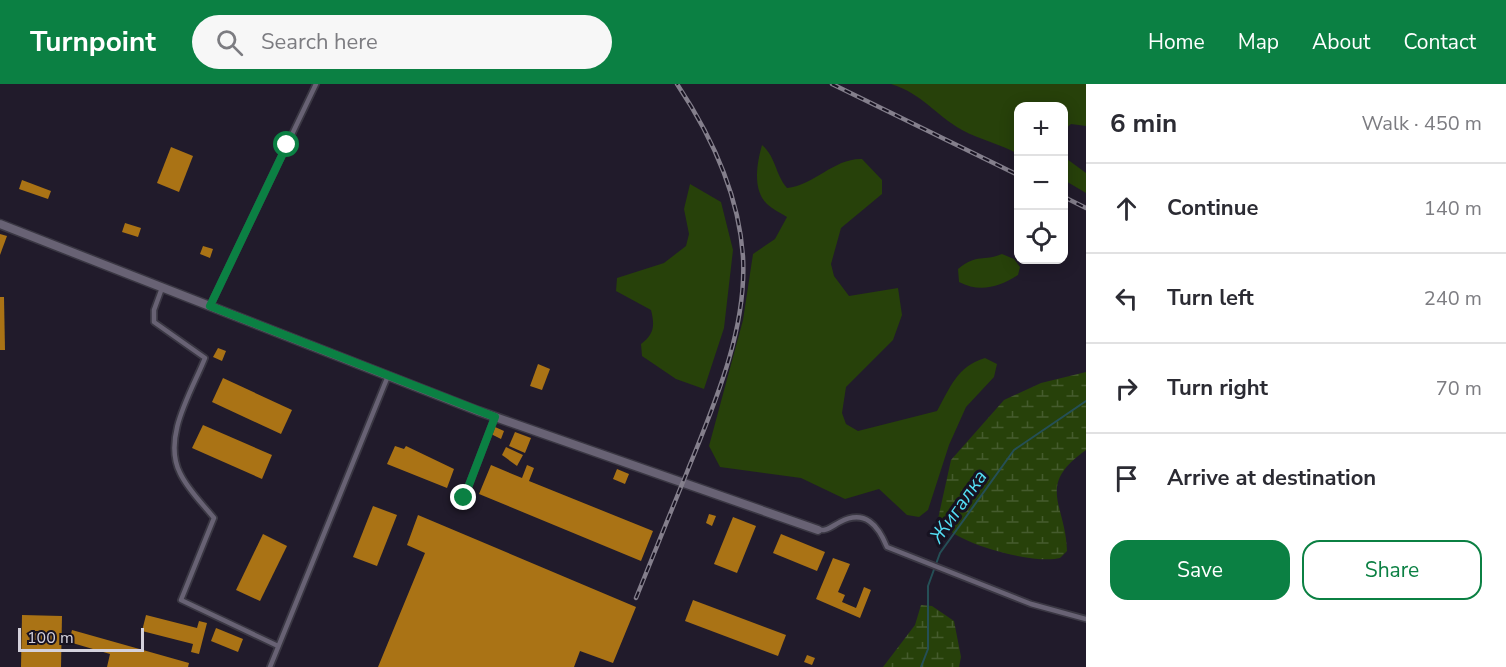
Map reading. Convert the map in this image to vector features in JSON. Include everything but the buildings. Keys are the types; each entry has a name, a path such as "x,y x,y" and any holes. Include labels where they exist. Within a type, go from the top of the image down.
{"street":[{"path":"0,224 495,417 818,530"}],"lane":[{"path":"210,306 316,84"},
{"path":"162,287 154,310 154,322 205,358 175,435 174,451 180,473 214,518 180,600 278,646"},
{"path":"270,667 388,376"},
{"path":"464,498 495,417"},
{"path":"818,530 825,531 842,520 861,518 872,522 881,533 887,547 1031,604 1086,619"}],"green space":[{"path":"891,84 1086,84 1086,126 1071,124 1068,127 1068,102 1014,102 1014,152 962,130 902,88"},
{"path":"762,145 770,155 787,188 807,182 842,163 862,159 882,180 882,194 841,228 831,264 834,276 849,296 898,288 902,315 893,340 846,387 842,413 846,424 858,431 937,411 955,379 968,366 985,358 997,364 994,377 966,407 949,445 928,510 919,517 907,515 879,489 845,499 801,478 720,467 709,446 743,320 753,254 775,239 787,217 767,204 759,191 757,168"},
{"path":"1068,160 1086,173 1086,193 1068,182"},
{"path":"690,184 721,202 733,250 724,328 704,389 676,379 642,356 641,344 649,337 652,329 651,310 616,291 617,278 664,263 686,246 689,234 684,209"},
{"path":"1002,254 1014,259 1014,264 1020,267 1018,275 1004,283 982,288 959,282 958,269 976,259"},
{"path":"1086,372 1086,450 1070,463 1061,474 1057,485 1067,551 1060,558 1048,559 1013,555 975,544 946,528 938,519 951,460 1004,400 1041,383"},
{"path":"921,605 932,606 954,621 961,657 959,667 883,667 915,625"}],"waterway":[{"name":"Жигалка","path":"921,667 928,649 928,586 940,553 1014,450 1086,401"}],"railway":[{"path":"636,598 718,394 734,339 743,284 740,234 729,188 712,145 677,84"},
{"path":"832,84 1014,173"},
{"path":"1068,199 1086,208"}],"route":[{"path":"287,145 210,306 495,417 464,498"}]}
